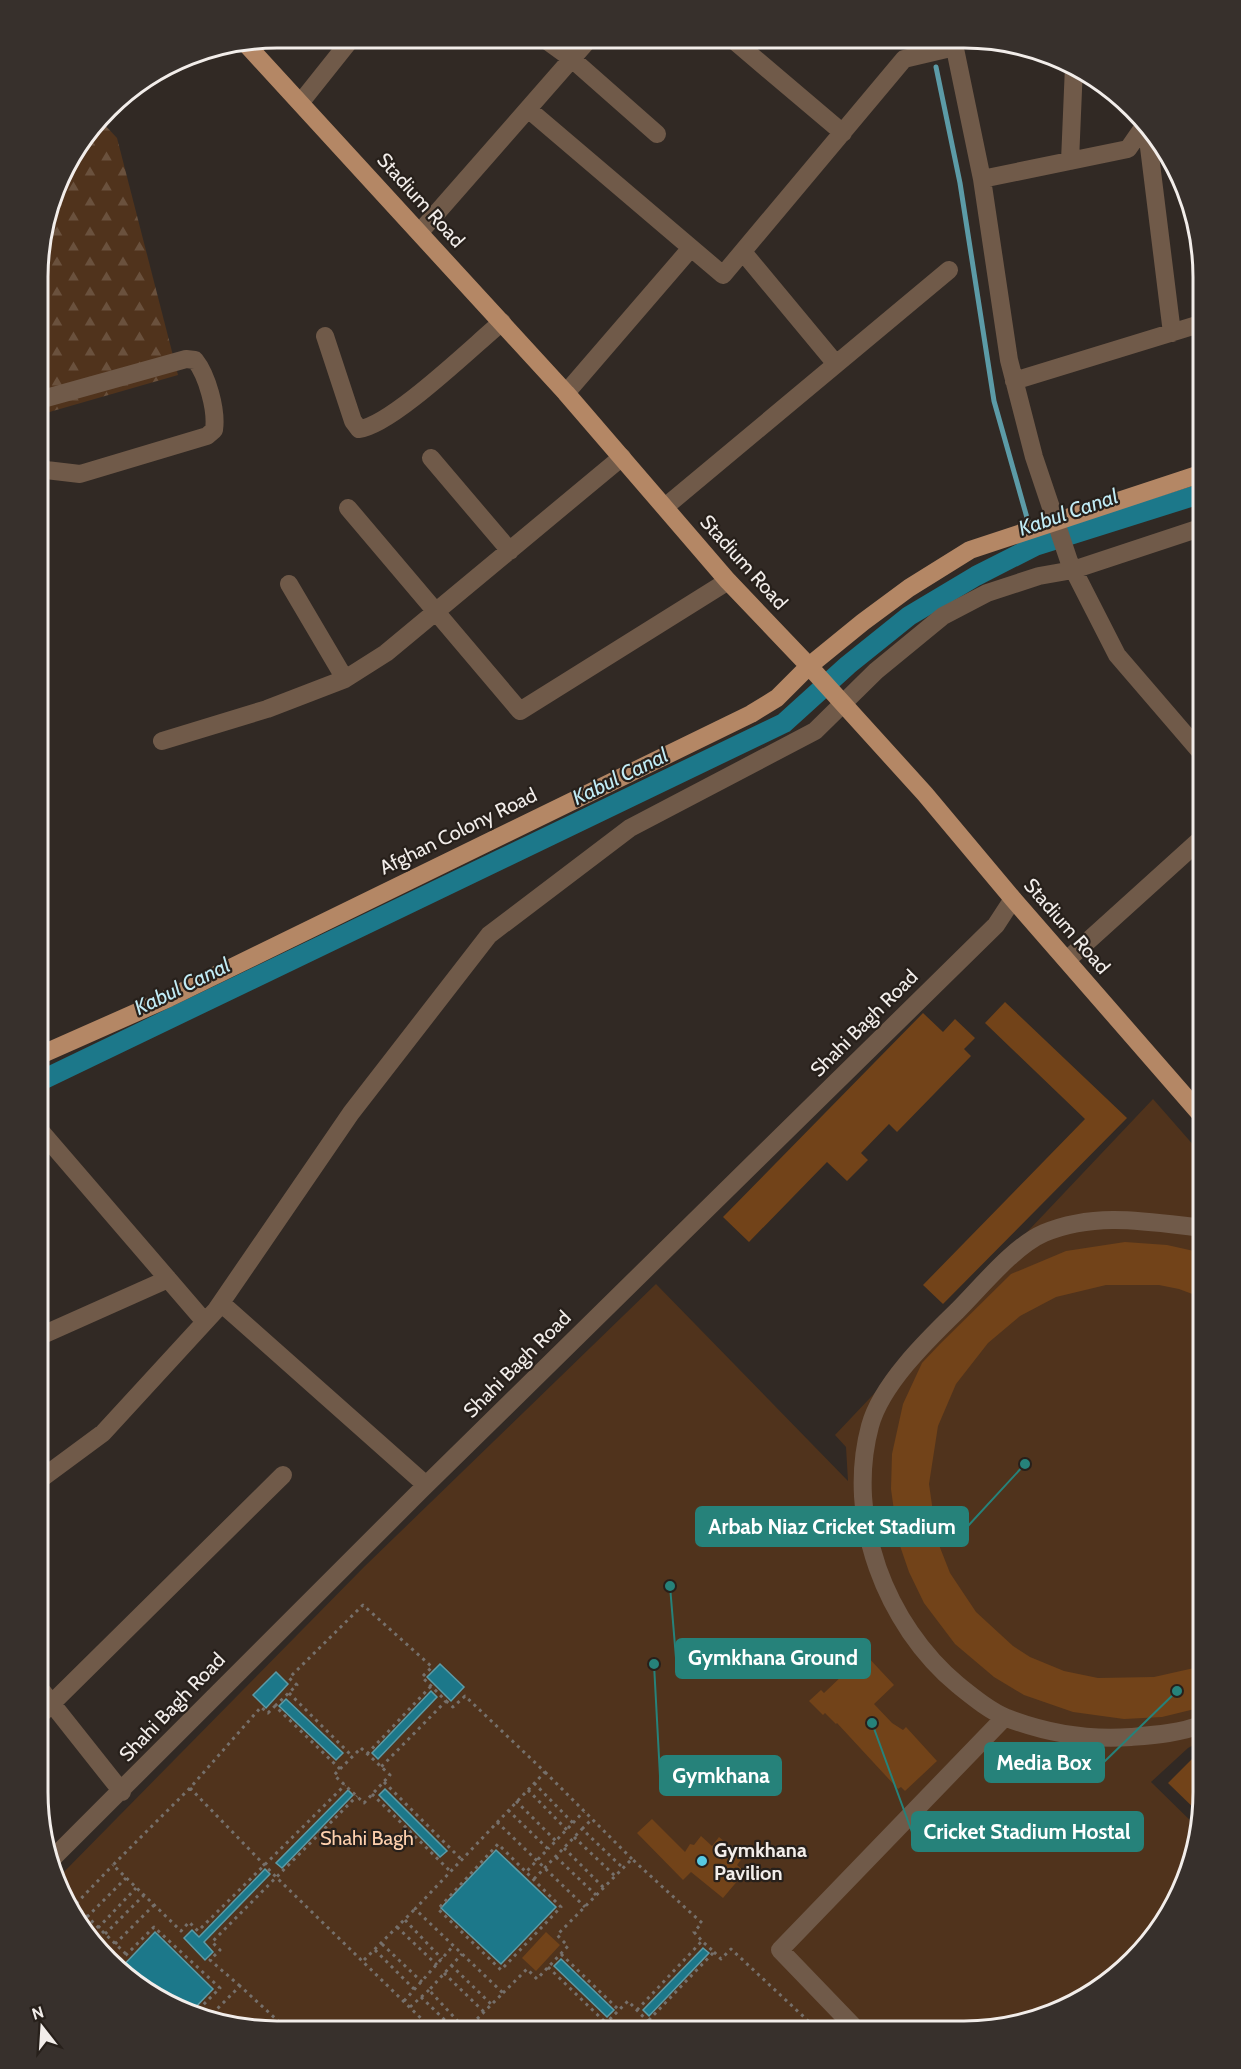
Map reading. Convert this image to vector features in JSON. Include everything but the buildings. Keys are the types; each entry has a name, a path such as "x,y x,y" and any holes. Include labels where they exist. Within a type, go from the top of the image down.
{"main road":[{"name":"Stadium Road","path":"251,49 566,393 728,581 812,669 925,794 1193,1105"},
{"name":"Afghan Colony Road","path":"48,1052 180,993 736,722 777,698 909,588 970,550 1021,532 1056,525 1193,477"}],"street":[{"path":"301,102 344,48"},
{"path":"557,48 657,134"},
{"path":"420,232 581,48"},
{"path":"743,48 843,133"},
{"path":"528,109 723,275 904,59 938,48"},
{"path":"955,48 982,179 1014,381 1034,457 1056,525 1071,565 1117,655 1193,743"},
{"path":"1071,161 1074,76"},
{"path":"982,179 1128,149 1140,131"},
{"path":"1148,141 1172,333"},
{"path":"566,393 691,248"},
{"path":"743,252 836,364"},
{"path":"665,507 949,270"},
{"path":"325,336 353,421 358,429 370,428 402,406 502,322"},
{"path":"1014,381 1193,326"},
{"path":"48,397 186,359 195,360 200,367 216,420 214,430 207,436 80,474 48,470"},
{"path":"162,741 267,709 345,679 386,653 622,457"},
{"path":"431,458 510,551"},
{"path":"348,508 520,711 728,581"},
{"path":"48,1474 103,1433 221,1303 351,1113 489,935 630,828 815,731 841,703 944,616 987,593 1071,565 1193,530"},
{"path":"289,584 345,679"},
{"path":"1067,960 1193,846"},
{"name":"Shahi Bagh Road","path":"57,1854 122,1792 426,1485 987,933 1013,899"},
{"path":"48,1140 205,1322"},
{"path":"1193,1226 1157,1220 1118,1219 1080,1223 1043,1233 996,1271 886,1387 870,1426 864,1464 864,1502 870,1540 880,1577 912,1636 943,1673 973,1697 1005,1717 1054,1731 1101,1739 1143,1736 1193,1728"},
{"path":"48,1332 168,1279"},
{"path":"221,1303 426,1485"},
{"path":"48,1707 283,1475"},
{"path":"48,1697 122,1792"},
{"path":"848,2021 780,1950 915,1814 1005,1717"}],"path":[{"path":"77,1903 190,1788 261,1707 268,1713 297,1685 289,1678 363,1605 432,1667 422,1677 446,1701 453,1707 465,1696 632,1859 702,1923 694,1932 721,1959 731,1949 808,2021"},
{"path":"367,1754 431,1686"},
{"path":"289,1693 352,1756"},
{"path":"381,1767 446,1701"},
{"path":"275,1706 340,1769"},
{"path":"360,1748 367,1754 390,1775 364,1803 334,1775 360,1748"},
{"path":"364,1960 382,1944 545,1772"},
{"path":"384,1782 462,1860"},
{"path":"534,1783 573,1823"},
{"path":"113,1865 181,1930 189,1922 198,1930 345,1785"},
{"path":"190,1788 276,1877 364,1960 424,2021"},
{"path":"528,1790 567,1830"},
{"path":"372,1794 451,1872"},
{"path":"278,2021 210,1960 220,1950 212,1942 357,1796"},
{"path":"516,1801 556,1841"},
{"path":"508,1810 548,1849"},
{"path":"526,1872 584,1811"},
{"path":"534,1879 592,1819"},
{"path":"496,1822 585,1907"},
{"path":"582,1829 623,1868"},
{"path":"574,1838 615,1876"},
{"path":"498,1844 526,1872 561,1907 501,1970 438,1908 498,1844"},
{"path":"564,1848 604,1888"},
{"path":"556,1857 596,1896"},
{"path":"475,2021 527,1969 537,1979 568,1946 557,1935 632,1859"},
{"path":"87,1917 126,1878"},
{"path":"98,1928 136,1888"},
{"path":"105,1934 144,1895"},
{"path":"116,1944 154,1905"},
{"path":"415,1909 503,1993"},
{"path":"84,1914 126,1955"},
{"path":"405,1920 442,1959"},
{"path":"122,1960 154,1927 220,1988 200,2008"},
{"path":"397,1928 436,1965"},
{"path":"637,2010 702,1941"},
{"path":"382,1944 422,1982"},
{"path":"404,2001 454,1945"},
{"path":"375,1950 414,1990"},
{"path":"649,2021 714,1952"},
{"path":"410,2007 462,1954"},
{"path":"561,1954 619,2010"},
{"path":"451,1965 492,2005"},
{"path":"548,1967 604,2021"},
{"path":"444,1973 484,2012"},
{"path":"214,2012 240,1986"},
{"path":"429,1990 458,2021"},
{"path":"421,1997 446,2021"},
{"path":"608,2021 628,2001 647,2021"}],"green space":[{"path":"105,126 117,138 178,375 48,412 48,262 52,232 65,189 79,162"},
{"name":"Shahi Bagh","path":"1153,1099 1193,1145 1193,1745 1151,1782 1191,1821 1189,1837 1176,1880 1154,1919 1126,1954 1103,1974 1079,1990 1038,2009 1009,2017 979,2021 262,2021 232,2017 203,2009 162,1990 138,1974 115,1954 87,1919 63,1873 364,1567 656,1284 848,1481 846,1447 835,1435"}],"water":[{"path":"440,1664 464,1687 451,1701 427,1677"},
{"path":"276,1672 288,1684 266,1708 253,1695"},
{"path":"431,1691 437,1697 378,1759 372,1753"},
{"path":"286,1699 343,1753 336,1760 279,1706"},
{"path":"385,1789 447,1851 440,1857 379,1795"},
{"path":"348,1790 353,1795 282,1868 276,1863"},
{"path":"496,1850 556,1907 501,1964 441,1908"},
{"path":"265,1869 270,1874 204,1942 213,1952 205,1960 184,1938 192,1930 199,1937"},
{"path":"155,1932 213,1989 196,2007 162,1990 125,1963"},
{"path":"703,1948 709,1953 649,2016 643,2010"},
{"path":"561,1959 614,2010 607,2017 554,1966"}],"waterway":[{"path":"936,67 960,183 994,401 1035,546"},
{"name":"Kabul Canal","path":"48,1077 784,723 848,665 909,616 976,576 1035,546 1193,496"}],"place":[{"name":"Arbab Niaz Cricket Stadium","path":"1025,1464"},
{"name":"Gymkhana Ground","path":"670,1586"},
{"name":"Gymkhana","path":"654,1664"},
{"name":"Media Box","path":"1177,1691"},
{"name":"Cricket Stadium Hostal","path":"872,1723"},
{"name":"Gymkhana Pavilion","path":"702,1861"}]}
